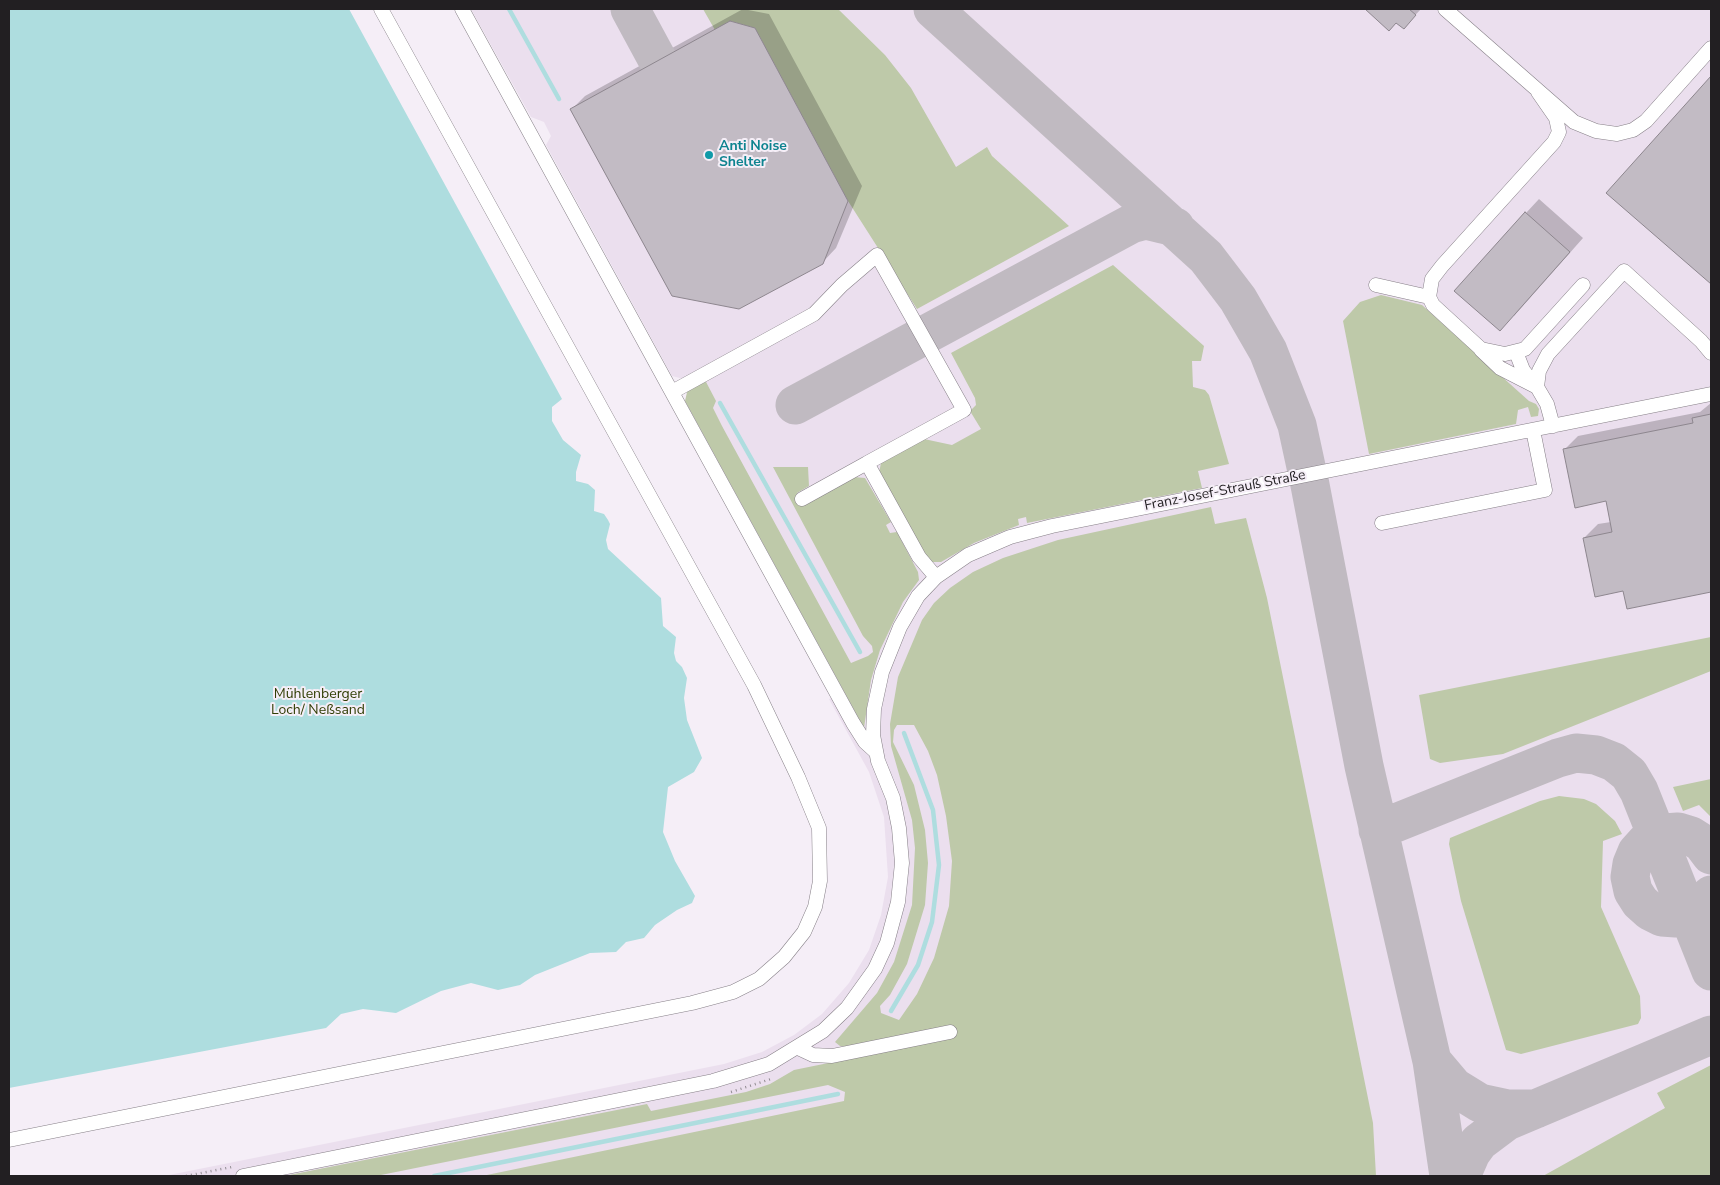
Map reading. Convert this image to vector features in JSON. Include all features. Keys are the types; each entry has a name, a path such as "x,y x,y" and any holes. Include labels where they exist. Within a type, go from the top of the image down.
{"street":[{"path":"9,1140 692,1003 733,992 759,979 784,957 804,932 815,907 820,881 819,828 754,685 381,9"},
{"path":"238,1172 713,1081 769,1064 823,1031 859,993 884,950 896,913 901,878 899,828 893,798 876,752 865,742 853,722 462,9"},
{"path":"1445,9 1574,122 1596,131 1617,134 1633,130 1646,121 1711,48"},
{"path":"1536,387 1500,368 1433,305 1429,296 1432,279 1442,266 1554,142 1559,132 1556,118 1538,92"},
{"path":"672,392 814,314 842,285 877,255 964,410 802,498"},
{"path":"1536,387 1539,370 1548,354 1624,272 1701,341 1711,353"},
{"path":"1376,285 1429,296"},
{"path":"1480,349 1505,354 1525,349 1584,285"},
{"path":"1516,352 1523,370 1547,404 1552,426"},
{"name":"Franz-Josef-Strauß Straße","path":"876,752 873,722 882,672 909,609 918,596 936,577 968,555 1026,532 1711,394"},
{"path":"1382,523 1545,490 1533,430"},
{"path":"866,463 918,557 936,577"},
{"path":"798,1048 814,1055 832,1056 950,1032"}],"path":[{"path":"731,1092 778,1076"},
{"path":"186,1176 238,1172"}],"shaded area":[{"path":"471,9 1711,9 1711,1176 164,1176 724,1064 762,1052 794,1035 822,1014 849,983 869,950 881,915 888,877 884,817 869,772 829,699 845,692 684,379 672,376 546,145 551,136 544,122 531,117"}],"green space":[{"path":"703,9 838,9 885,55 911,88 956,167 987,147 992,156 1069,226 917,309 848,201 755,28 730,21 715,30"},
{"path":"1113,265 1204,346 1201,361 1192,361 1193,387 1205,390 1209,395 1229,464 1198,471 1202,488 1027,523 1026,517 1018,519 1019,525 974,543 941,562 930,562 879,473 881,463 924,439 952,445 981,429 970,411 976,405 975,398 951,353"},
{"path":"1381,295 1422,305 1529,401 1536,404 1539,409 1538,416 1531,417 1528,407 1518,410 1516,424 1369,454 1343,321 1360,302"},
{"path":"705,380 716,401 713,408 722,426 851,663 873,652 872,646 863,636 773,467 808,467 809,486 797,493 804,504 854,477 865,478 891,522 886,525 890,533 897,532 918,572 919,580 903,602 880,650 871,680 864,728 685,401 688,388"},
{"path":"1211,507 1215,524 1246,518 1267,598 1373,1123 1376,1176 482,1176 844,1101 845,1092 828,1085 376,1176 284,1176 647,1104 651,1111 746,1092 770,1084 794,1070 951,1038 846,1047 840,1046 835,1042 877,993 894,962 912,905 915,848 912,820 891,746 890,724 898,677 922,620 934,603 950,588 973,572 1003,558 1058,540","holes":["897,725 914,725 928,751 937,775 946,816 952,861 949,906 934,958 917,994 899,1020 881,1013 880,1006 890,995 907,964 925,905 928,863 925,830 914,785 893,742 894,730"]},
{"path":"1711,637 1711,671 1503,754 1440,763 1430,759 1419,695"},
{"path":"1711,779 1711,817 1699,805 1683,811 1673,787"},
{"path":"1559,796 1584,799 1596,804 1615,821 1622,834 1603,841 1601,907 1640,996 1641,1018 1638,1024 1521,1054 1506,1050 1461,901 1449,844 1450,838 1540,801"},
{"path":"1711,1065 1711,1176 1543,1176 1665,1108 1657,1093"}],"water":[{"name":"Mühlenberger Loch/ Neßsand","path":"9,9 349,9 562,399 552,407 552,421 563,440 581,455 576,472 576,481 588,484 595,490 594,511 604,514 610,524 606,540 608,549 661,598 663,626 676,637 674,653 676,661 682,667 687,678 684,698 687,720 702,758 694,772 668,787 663,832 675,861 695,896 692,903 677,910 655,925 644,938 626,942 616,952 590,953 535,975 520,985 498,990 471,983 441,991 396,1013 363,1009 341,1014 326,1028 9,1088"}],"building":[{"path":"1365,9 1409,9 1416,15 1404,29 1396,23 1389,31"},
{"name":"Anti Noise Shelter","path":"730,21 755,28 848,201 823,264 739,309 672,296 570,109"},
{"path":"1711,76 1711,284 1606,193"},
{"path":"1525,212 1570,252 1500,331 1454,291"},
{"path":"1711,414 1711,592 1627,609 1623,591 1595,597 1583,538 1612,532 1606,501 1575,508 1563,449 1693,423 1692,418"}],"waterway":[{"path":"509,9 559,99"},
{"path":"720,403 860,652"},
{"path":"891,1011 918,965 932,922 939,865 933,810 904,733"},
{"path":"434,1176 838,1094"}],"taxiway":[{"path":"630,9 683,107"},
{"path":"933,9 1206,257 1238,299 1268,351 1297,425 1364,766 1432,1061 1449,1176"},
{"path":"795,405 1131,224 1146,220 1175,227"},
{"path":"1378,830 1558,758 1576,753 1596,755 1614,762 1629,774 1639,791 1711,971"},
{"path":"1711,855 1702,843 1691,836 1678,832 1664,833 1646,842 1637,852 1632,864 1630,877 1633,891 1640,902 1650,911 1662,917 1676,918 1689,915 1701,909 1711,895"},
{"path":"1461,1176 1471,1153 1479,1142 1507,1121 1711,1035"},
{"path":"1432,1061 1454,1087 1480,1103 1508,1109 1536,1109"}],"place":[{"name":"Anti Noise Shelter","path":"709,155"}]}
